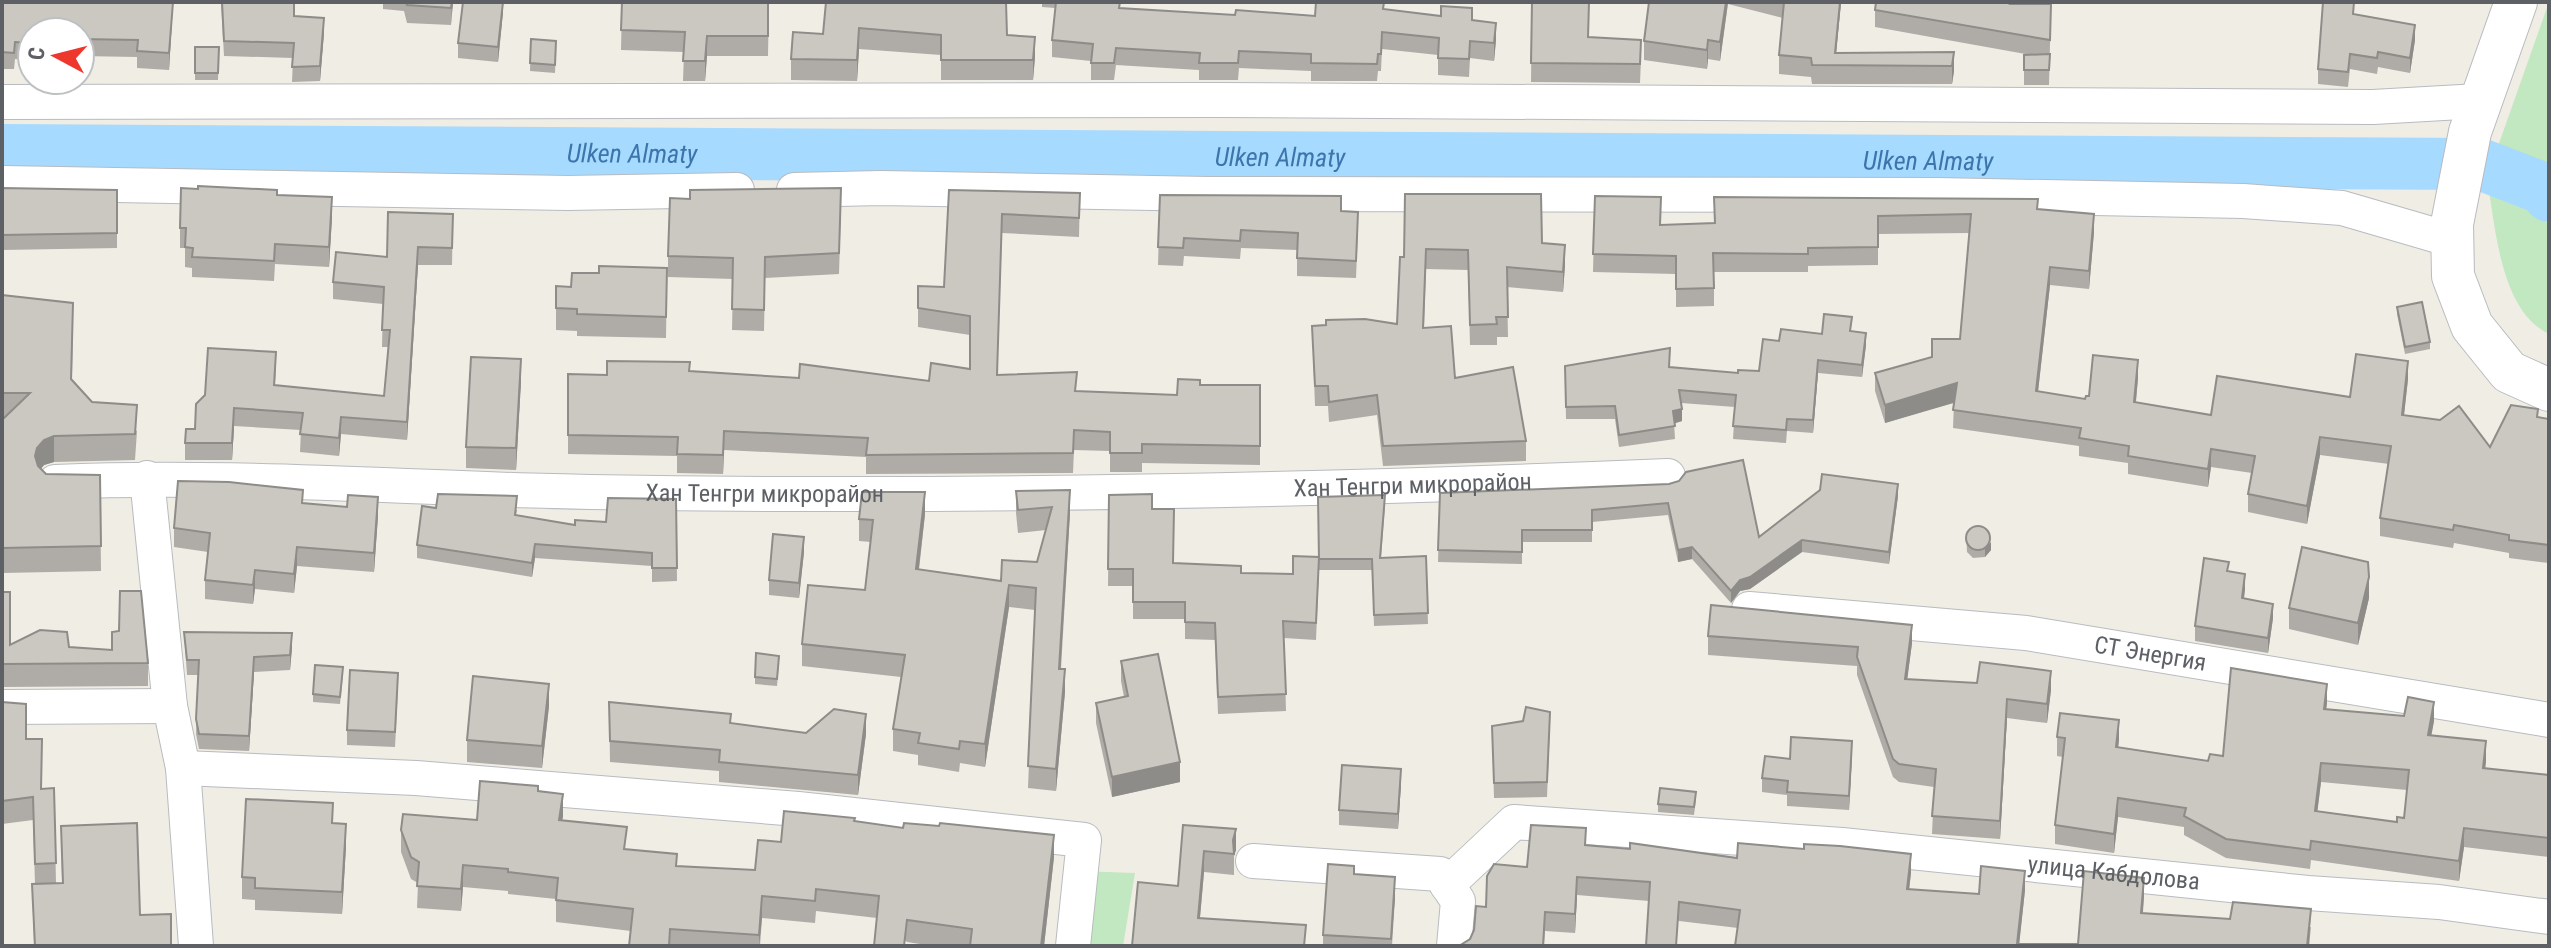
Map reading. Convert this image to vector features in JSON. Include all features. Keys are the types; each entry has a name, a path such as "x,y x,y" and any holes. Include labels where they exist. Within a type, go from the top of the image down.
{"street":[{"path":"2516,2 2475,117 2457,193 2452,224 2453,276 2472,326 2509,372 2549,390"},
{"path":"2,102 1247,100 2373,107 2475,117"},
{"path":"2,183 568,193 881,188 1207,194 1629,193 2228,201 2342,208 2452,240"},
{"name":"Хан Тенгри микрорайон","path":"55,482 147,478 588,492 981,496 1420,486 1668,476"},
{"path":"147,478 170,706 183,768 196,946"},
{"name":"СТ Энергия","path":"1749,609 2026,633 2549,720"},
{"path":"2,707 170,706"},
{"path":"183,768 511,785 798,809 1084,840 1073,946"},
{"name":"улица Кабдолова","path":"1447,885 1514,822 1842,845 2308,893 2439,902 2549,917"},
{"path":"1253,861 1440,874 1458,901 1454,946"}],"green space":[{"path":"2549,2 2549,167 2497,149"},
{"path":"2488,185 2549,224 2549,334 2533,323 2511,289 2498,246"},
{"path":"1079,871 1135,873 1123,946 1072,946"}],"building":[{"path":"2,2 173,2 169,53 137,51 138,40 96,39 96,16 16,16 14,53 2,52"},
{"path":"222,2 294,2 294,16 324,18 320,66 292,67 294,43 224,41"},
{"path":"406,2 452,2 451,8 407,5"},
{"path":"463,2 503,2 498,47 458,43"},
{"path":"622,2 768,2 768,36 707,36 705,61 683,61 685,32 621,30"},
{"path":"826,2 1006,2 1007,35 1035,37 1033,60 941,60 941,35 859,28 857,60 791,59 793,32 823,34"},
{"path":"1056,2 1120,2 1119,8 1235,15 1236,10 1315,16 1316,2 1384,2 1383,9 1441,16 1441,6 1472,8 1472,20 1496,23 1494,43 1470,41 1469,59 1438,58 1439,38 1382,32 1381,54 1378,54 1377,64 1311,63 1311,54 1239,51 1238,63 1199,63 1200,53 1116,48 1114,63 1091,63 1093,44 1052,40"},
{"path":"1532,2 1589,2 1588,37 1641,40 1640,64 1531,63"},
{"path":"1649,2 1726,2 1720,42 1708,40 1707,50 1644,41"},
{"path":"1784,2 1840,2 1835,53 1954,52 1952,66 1812,65 1811,58 1779,55"},
{"path":"1876,2 2051,4 2050,40 1875,10"},
{"path":"2323,2 2354,2 2353,14 2415,25 2410,58 2378,52 2377,58 2350,54 2348,72 2318,69"},
{"path":"531,39 556,41 555,65 530,63"},
{"path":"195,47 219,47 218,73 195,73"},
{"path":"2050,54 2049,70 2024,70 2024,55"},
{"path":"198,186 277,190 277,195 332,197 329,247 275,244 274,261 192,257 193,248 185,247 186,228 180,228 181,188 198,189"},
{"path":"2,188 117,190 117,233 2,235"},
{"path":"841,188 839,253 765,257 764,310 732,309 733,258 668,256 670,198 690,199 690,190"},
{"path":"949,190 1080,193 1079,218 1002,214 997,375 1077,372 1075,391 1177,395 1178,379 1200,380 1200,385 1260,385 1260,446 1142,444 1142,453 1110,453 1110,432 1074,430 1073,453 866,455 868,438 724,431 723,455 677,454 678,437 568,435 568,374 607,375 607,361 690,362 689,371 799,378 800,364 929,381 931,363 970,369 970,316 918,308 918,286 944,287"},
{"path":"1405,194 1541,194 1542,243 1565,245 1563,272 1507,267 1508,317 1496,317 1497,324 1470,325 1468,250 1426,249 1423,328 1451,326 1455,378 1513,367 1526,441 1383,446 1377,395 1329,402 1328,386 1315,386 1312,326 1326,325 1326,320 1365,319 1397,324 1400,257 1404,257"},
{"path":"1160,195 1341,196 1341,211 1358,212 1356,261 1297,258 1298,233 1241,230 1240,241 1184,238 1183,248 1158,247"},
{"path":"1595,196 1661,197 1660,225 1715,223 1714,197 2038,199 2037,209 2094,214 2089,271 2050,267 2036,391 2085,399 2089,396 2093,355 2138,360 2134,402 2211,415 2217,376 2350,397 2356,354 2408,361 2402,415 2440,420 2459,406 2490,447 2511,405 2538,409 2537,417 2549,419 2549,545 2509,540 2509,535 2454,525 2453,530 2380,518 2391,446 2320,437 2307,506 2248,494 2255,456 2211,449 2208,469 2128,456 2129,446 2079,438 2081,428 1953,410 1957,383 1885,405 1875,373 1932,357 1932,339 1960,339 1971,214 1878,216 1878,247 1808,248 1808,254 1713,253 1714,288 1676,289 1676,256 1593,254"},
{"path":"388,212 453,214 452,248 418,247 407,422 341,417 339,438 300,434 303,413 234,408 232,443 185,443 186,429 195,429 196,404 205,395 208,348 276,352 274,385 384,396 390,330 382,330 384,287 333,282 336,252 387,257"},
{"path":"599,266 667,268 666,317 577,314 577,309 556,308 556,286 571,287 572,273 599,273"},
{"path":"2,295 73,303 71,379 92,402 137,405 135,434 54,436 44,440 37,448 35,456 38,466 46,474 100,475 101,546 2,548 2,420 30,393 2,393"},
{"path":"2422,302 2430,342 2405,347 2397,307"},
{"path":"1824,314 1852,317 1850,331 1866,333 1862,365 1818,360 1813,420 1787,419 1786,430 1733,426 1736,395 1679,390 1682,409 1673,411 1675,426 1619,435 1615,406 1566,407 1565,366 1670,348 1669,367 1738,373 1738,370 1759,371 1763,339 1779,341 1781,329 1822,334"},
{"path":"471,357 521,359 516,448 466,447"},
{"path":"1743,460 1759,537 1820,490 1822,474 1898,484 1889,552 1802,540 1750,577 1740,580 1731,591 1692,547 1678,550 1668,503 1592,510 1592,530 1522,530 1522,552 1438,550 1440,493 1669,484 1679,481 1686,472"},
{"path":"178,481 229,482 303,490 302,503 347,507 348,495 378,497 374,553 297,547 294,574 255,570 253,585 205,580 210,533 174,528"},
{"path":"1070,490 1059,669 1065,669 1056,769 1028,766 1036,588 1009,585 985,744 960,741 959,749 918,743 920,733 893,729 905,655 802,644 808,585 865,590 873,520 859,519 862,492 925,492 916,569 1001,581 1002,560 1037,562 1052,507 1018,510 1016,491"},
{"path":"438,494 517,496 515,515 575,525 575,520 606,522 608,498 676,499 677,568 652,568 652,553 535,544 532,563 417,545 422,506 436,508"},
{"path":"1152,494 1152,509 1174,509 1173,563 1241,566 1241,573 1293,574 1293,556 1319,557 1316,623 1283,621 1286,694 1218,697 1215,623 1185,622 1185,602 1133,602 1133,569 1108,569 1109,495"},
{"path":"1385,495 1380,558 1426,556 1428,613 1374,615 1372,559 1319,559 1318,497"},
{"path":"1978,526 1987,529 1990,538 1987,547 1978,550 1969,547 1966,538 1969,529"},
{"path":"773,534 804,537 799,583 769,580"},
{"path":"2302,547 2368,562 2369,577 2358,623 2289,608"},
{"path":"2204,558 2229,562 2227,571 2245,574 2242,598 2273,604 2268,638 2195,626"},
{"path":"120,591 141,591 148,663 2,664 2,592 10,592 10,645 40,630 67,632 69,647 112,650 112,632 119,631"},
{"path":"1711,605 1912,625 1905,679 1977,683 1980,662 2051,671 2047,704 2007,699 2000,821 1932,816 1936,769 1899,764 1893,759 1857,657 1858,647 1708,636"},
{"path":"184,632 292,633 290,655 254,657 249,736 199,734 196,719 199,660 187,660"},
{"path":"756,653 779,656 777,679 755,677"},
{"path":"1158,654 1180,762 1112,777 1096,703 1128,696 1121,661"},
{"path":"315,665 343,667 340,697 313,694"},
{"path":"2231,668 2327,684 2324,709 2404,716 2408,697 2434,702 2428,735 2486,741 2483,768 2549,775 2549,838 2464,828 2459,861 2311,841 2310,850 2226,839 2184,816 2186,808 2118,798 2114,834 2055,825 2065,738 2057,737 2060,713 2119,720 2116,747 2208,761 2210,754 2223,756","holes":["2321,763 2409,770 2404,818 2397,817 2397,822 2315,811"]},
{"path":"350,670 398,673 395,732 347,730"},
{"path":"473,676 549,684 542,746 467,740"},
{"path":"2,702 26,704 26,739 42,739 41,789 54,788 56,863 35,864 33,797 2,801"},
{"path":"609,702 731,714 730,723 806,733 834,709 866,714 858,775 719,762 720,750 610,741"},
{"path":"1526,707 1550,712 1547,782 1494,783 1492,726 1523,721"},
{"path":"1791,737 1852,741 1849,796 1787,792 1788,781 1762,778 1765,756 1790,759"},
{"path":"1342,765 1401,769 1398,814 1339,810"},
{"path":"480,781 538,786 538,791 563,794 559,820 627,827 624,849 677,854 676,866 755,870 758,840 781,842 784,811 855,818 854,821 903,828 904,823 939,826 940,823 1054,835 1041,946 970,946 972,929 907,920 904,946 874,946 879,896 816,889 815,901 762,896 759,935 670,929 669,946 629,946 633,909 556,900 558,878 463,865 461,889 417,886 419,862 411,857 401,830 403,814 477,820"},
{"path":"1660,788 1696,792 1694,807 1658,804"},
{"path":"246,799 333,803 332,823 346,824 342,892 255,888 255,878 242,877"},
{"path":"137,823 140,915 171,914 171,946 35,946 32,884 63,883 61,826"},
{"path":"1183,825 1236,829 1234,854 1204,851 1198,918 1306,925 1304,946 1132,946 1138,882 1178,886"},
{"path":"1531,825 1586,828 1585,845 1630,849 1630,843 1737,858 1738,843 1804,849 1804,844 1840,846 1911,854 1907,889 1979,894 1981,866 2025,871 2017,944 2078,944 2084,871 2144,878 2141,913 2230,919 2233,902 2311,909 2307,946 1735,946 1740,910 1679,902 1676,946 1646,946 1650,882 1577,877 1575,914 1545,912 1543,946 1459,946 1470,939 1474,930 1476,906 1486,907 1487,876 1494,864 1527,867"},
{"path":"1328,864 1354,866 1354,874 1395,877 1391,939 1323,935"}],"waterway":[{"name":"Ulken Almaty","path":"2,150 2480,164 2542,188 2549,196"}]}
